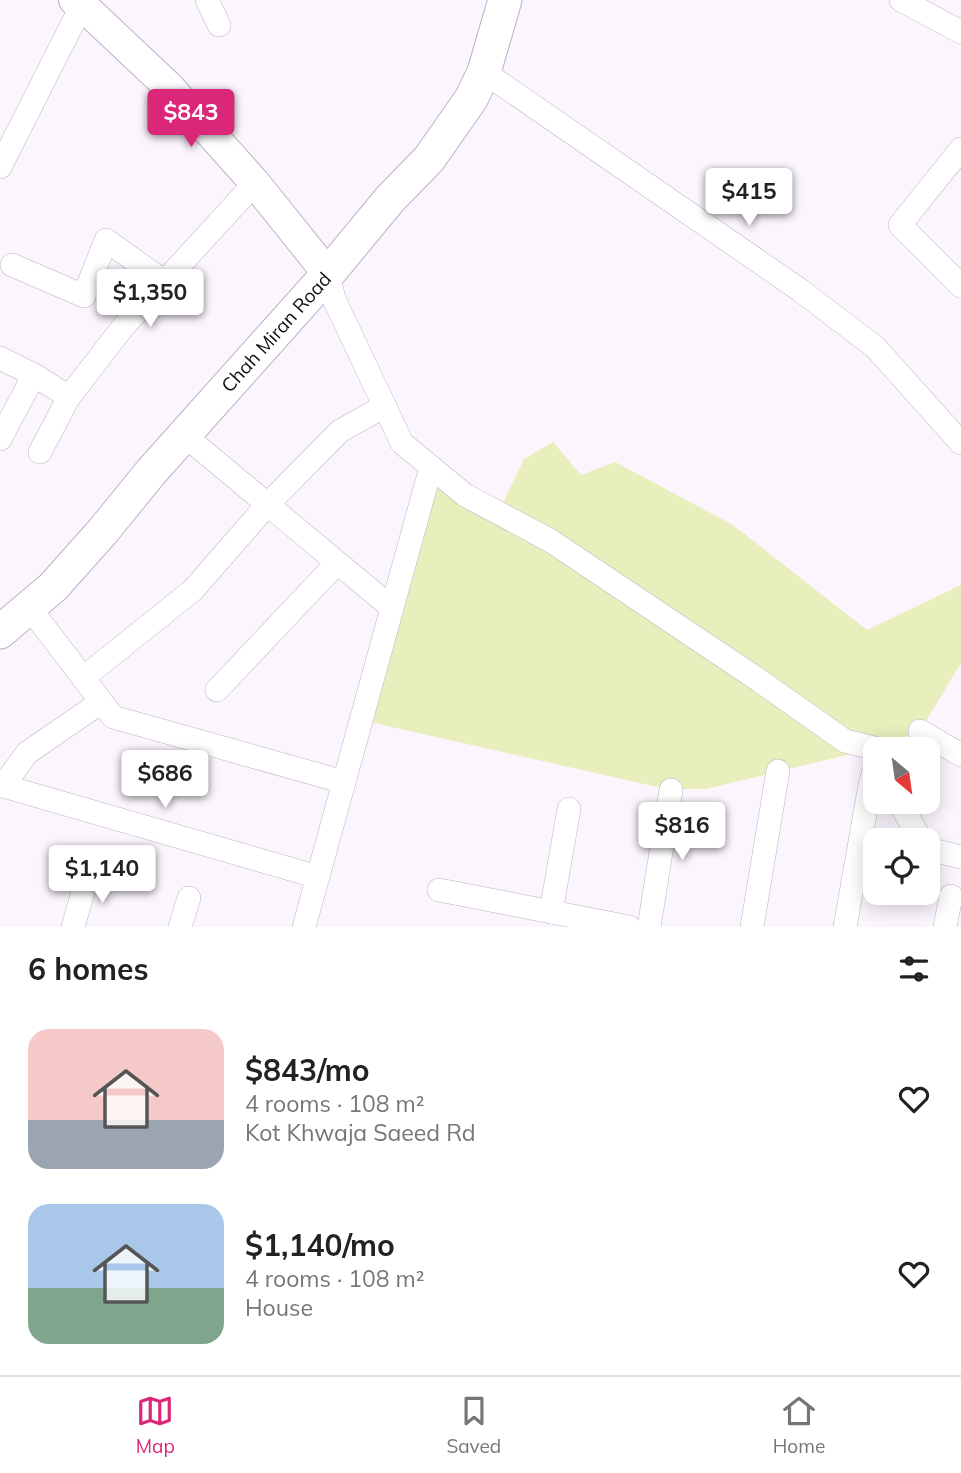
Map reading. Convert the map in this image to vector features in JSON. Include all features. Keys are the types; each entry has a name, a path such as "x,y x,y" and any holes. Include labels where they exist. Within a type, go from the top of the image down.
{"main road":[{"name":"Chah Miran Road","path":"9,621 52,587 328,274 390,198 429,159 471,99 484,72 505,0"}],"street":[{"path":"207,0 219,25"},
{"path":"906,1 961,32"},
{"path":"0,167 78,3 170,88 255,183 328,274 334,299 401,443 465,495 551,541 845,741 863,745"},
{"path":"484,72 800,290 875,347 961,443"},
{"path":"961,149 900,225 961,286"},
{"path":"40,452 69,397 123,327 255,183"},
{"path":"12,265 84,296 106,240 163,281"},
{"path":"0,358 69,397"},
{"path":"0,439 34,375"},
{"path":"83,678 193,590 267,505 340,431 385,406"},
{"path":"184,435 392,608"},
{"path":"304,927 431,467"},
{"path":"217,690 337,563"},
{"path":"9,621 83,678 113,718 344,782"},
{"path":"101,702 27,752 1,785 318,877"},
{"path":"920,731 961,755"},
{"path":"752,927 778,771"},
{"path":"649,927 671,790"},
{"path":"551,912 569,809"},
{"path":"845,927 867,814"},
{"path":"940,852 961,856"},
{"path":"73,927 89,871"},
{"path":"439,890 629,927"},
{"path":"945,927 951,896"},
{"path":"180,927 189,898"}],"green space":[{"path":"553,442 581,475 615,462 733,525 867,630 961,585 961,663 920,731 904,737 863,737 863,751 706,789 666,789 361,720 431,467 500,509 524,459"}]}
